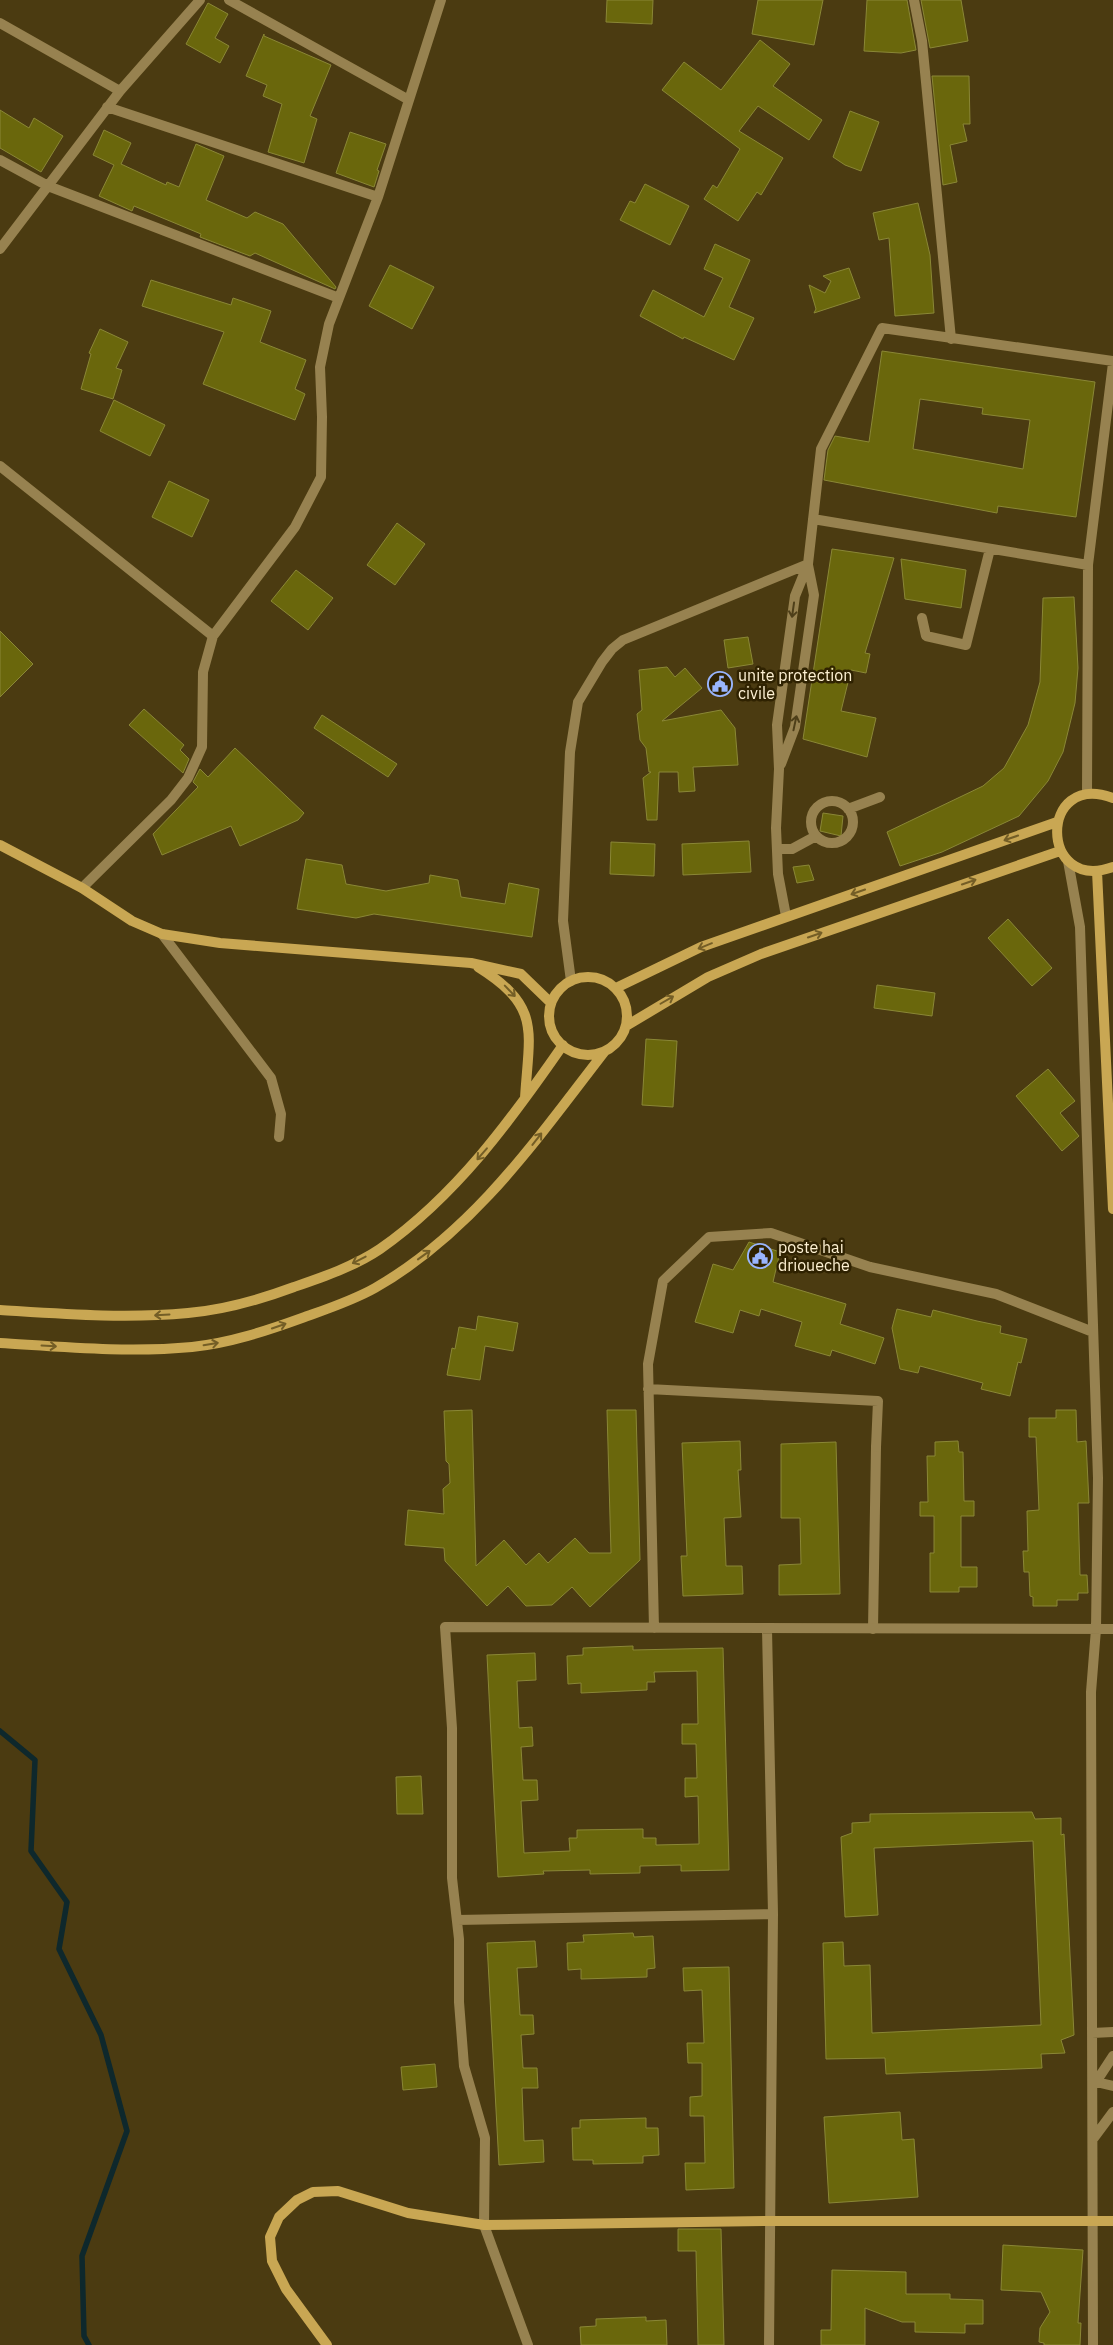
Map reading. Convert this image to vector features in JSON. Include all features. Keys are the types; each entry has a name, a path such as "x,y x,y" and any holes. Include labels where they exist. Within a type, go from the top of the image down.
{"street":[{"path":"0,249 107,107 200,0"},
{"path":"229,0 409,100"},
{"path":"82,888 171,800 188,778 202,747 203,672 213,636 295,527 321,477 322,418 320,366 330,324 378,197 441,0"},
{"path":"914,0 922,41 951,339"},
{"path":"0,23 120,91"},
{"path":"107,107 378,197"},
{"path":"0,160 48,186 340,298"},
{"path":"786,916 778,874 779,769 777,725 795,596 808,564 821,449 882,328 1113,362 1088,565 1087,794"},
{"path":"0,466 213,636"},
{"path":"813,519 1088,565"},
{"path":"922,618 926,636 966,645 990,549"},
{"path":"779,769 795,727 814,595 808,564"},
{"path":"571,981 563,921 570,752 578,702 602,662 612,649 623,640 808,564"},
{"path":"1113,798 1096,793 1087,794 1073,800 1065,807 1057,822 1056,835 1060,851 1068,861 1082,869 1096,871 1113,867"},
{"path":"848,809 880,797"},
{"path":"836,802 848,809 853,822 848,835 836,843 822,841 816,836 811,825 812,818 818,807 823,804 836,802"},
{"path":"616,988 702,947 1057,822"},
{"path":"777,849 792,849 816,836"},
{"path":"0,845 82,888 132,921 162,934 220,943 471,963 521,974 551,1003"},
{"path":"626,1026 708,976 761,954 1060,851"},
{"path":"1068,861 1080,927 1098,1478 1096,1629 1091,1692 1093,2345"},
{"path":"1096,871 1113,1209"},
{"path":"162,934 271,1078 281,1114 278,1137"},
{"path":"471,963 501,981 514,994 524,1009 529,1042 524,1100"},
{"path":"590,976 603,980 616,988 622,996 626,1008 626,1026 623,1034 615,1044 604,1051 592,1055 579,1054 563,1045 551,1028 549,1016 551,1003 557,992 571,981 590,976"},
{"path":"0,1310 112,1316 189,1313 227,1308 268,1297 332,1273 378,1250 411,1226 438,1200 483,1154 563,1045"},
{"path":"0,1343 112,1349 193,1347 232,1340 348,1302 405,1269 447,1238 490,1196 604,1051"},
{"path":"654,1628 648,1364 663,1281 709,1237 771,1233 870,1267 996,1294 1093,1332"},
{"path":"648,1389 878,1401 874,1629"},
{"path":"528,2345 484,2225 486,2138 464,2066 459,2002 459,1939 452,1878 452,1728 445,1627 1113,1629"},
{"path":"768,1629 773,1914 769,2345"},
{"path":"457,1920 773,1914"},
{"path":"1092,2033 1113,2032"},
{"path":"1113,2056 1096,2082 1113,2086"},
{"path":"1093,2139 1113,2112"},
{"path":"327,2345 286,2289 272,2260 270,2236 279,2217 297,2200 313,2192 338,2190 408,2213 484,2225 770,2222 1113,2222"}],"building":[{"path":"607,0 653,0 652,24 606,22"},
{"path":"758,0 823,0 814,45 752,34"},
{"path":"867,0 907,0 916,50 901,53 864,51"},
{"path":"921,0 961,0 968,41 930,48"},
{"path":"208,3 228,14 215,38 229,46 220,63 186,44"},
{"path":"264,34 264,36 331,65 310,116 317,119 304,163 268,152 282,104 263,96 267,85 246,76"},
{"path":"760,40 790,64 773,86 822,120 809,140 758,106 739,131 783,158 761,195 757,192 738,221 704,199 713,185 717,188 740,149 662,90 684,62 721,90"},
{"path":"932,76 969,76 970,124 963,124 967,141 950,145 957,182 943,185"},
{"path":"0,110 29,128 34,118 63,136 41,172 0,148"},
{"path":"850,111 879,122 861,171 845,165 833,157"},
{"path":"104,130 131,143 121,164 166,185 167,182 179,187 196,144 224,156 206,200 247,218 255,212 283,224 336,287 335,289 255,253 250,256 200,237 201,234 134,206 132,211 99,196 114,165 93,155"},
{"path":"350,132 386,144 377,170 379,171 374,187 336,173"},
{"path":"645,184 689,206 670,245 620,220 630,201 635,203"},
{"path":"918,203 930,255 934,313 895,316 889,238 879,240 873,213"},
{"path":"715,244 750,260 729,307 754,318 734,360 684,337 683,339 640,316 653,290 704,317 723,278 704,269"},
{"path":"390,265 434,287 412,329 369,306"},
{"path":"849,268 860,298 814,313 816,309 809,285 825,293 831,281 823,276"},
{"path":"151,280 231,305 233,298 271,311 260,342 306,360 295,389 305,394 295,420 203,384 224,332 142,306"},
{"path":"100,329 128,342 116,368 122,370 113,399 81,389 91,354 89,353"},
{"path":"882,351 1095,382 1076,517 998,506 997,513 824,480 828,450 835,436 869,442","holes":["920,399 983,408 982,414 1030,420 1023,469 913,449"]},
{"path":"114,400 165,425 150,456 100,431"},
{"path":"169,481 209,500 192,537 152,517"},
{"path":"397,523 425,544 395,585 367,565"},
{"path":"832,549 894,558 865,653 870,654 866,673 851,670 841,711 876,718 867,757 803,739"},
{"path":"901,559 966,570 961,608 905,599"},
{"path":"296,570 333,598 308,630 271,601"},
{"path":"1074,597 1078,668 1075,703 1063,752 1048,781 1019,816 942,852 900,866 887,832 983,786 1004,768 1028,725 1040,682 1043,598"},
{"path":"0,631 33,664 0,697"},
{"path":"748,637 753,664 728,668 724,640"},
{"path":"667,667 675,677 685,668 702,688 662,721 721,710 735,728 738,765 693,767 695,791 679,792 678,772 659,772 657,820 647,820 643,778 651,772 649,772 646,748 640,740 637,714 642,710 639,670"},
{"path":"144,709 184,745 180,750 189,759 183,773 129,725"},
{"path":"322,715 397,764 388,777 314,728"},
{"path":"235,748 304,813 298,820 240,846 231,826 162,855 153,834 198,787 193,782 200,769 208,777"},
{"path":"823,813 843,816 841,836 820,831"},
{"path":"749,841 751,872 683,875 682,844"},
{"path":"611,842 655,844 654,876 610,874"},
{"path":"306,859 342,865 346,884 386,891 429,883 430,875 458,880 461,897 505,904 509,883 539,889 532,937 374,914 356,918 297,909"},
{"path":"809,865 814,880 797,883 793,867"},
{"path":"1008,919 1052,968 1032,986 988,938"},
{"path":"877,985 935,993 932,1016 874,1008"},
{"path":"646,1039 677,1041 673,1107 642,1105"},
{"path":"1048,1069 1075,1101 1060,1113 1079,1136 1062,1151 1016,1096"},
{"path":"749,1242 780,1252 773,1282 846,1304 840,1324 884,1338 875,1364 832,1350 830,1356 795,1346 802,1322 761,1309 759,1316 740,1310 733,1333 695,1322 713,1264 733,1270"},
{"path":"897,1309 931,1317 933,1310 1001,1326 1000,1333 1027,1339 1021,1363 1018,1362 1010,1396 981,1389 983,1383 920,1366 918,1373 900,1369 892,1328"},
{"path":"478,1316 518,1323 513,1351 485,1346 480,1380 447,1375 452,1348 455,1349 459,1327 476,1330"},
{"path":"472,1410 476,1566 504,1540 526,1565 539,1553 548,1563 575,1538 589,1553 611,1553 607,1410 636,1410 640,1560 590,1607 572,1587 552,1605 526,1606 508,1586 487,1606 445,1561 444,1548 405,1545 408,1510 444,1514 443,1489 450,1483 449,1464 446,1461 444,1411"},
{"path":"1056,1410 1076,1410 1077,1442 1086,1441 1089,1503 1078,1503 1080,1575 1087,1575 1088,1593 1078,1593 1078,1600 1057,1600 1057,1606 1033,1606 1033,1597 1030,1596 1029,1572 1024,1572 1023,1551 1028,1551 1027,1511 1039,1510 1036,1437 1029,1437 1029,1418 1056,1418"},
{"path":"740,1441 741,1470 738,1470 741,1517 724,1518 726,1566 742,1566 743,1594 683,1596 681,1556 687,1556 682,1443"},
{"path":"958,1441 959,1452 963,1452 964,1501 974,1501 974,1516 961,1516 961,1567 977,1567 977,1587 959,1587 959,1592 930,1592 930,1553 934,1553 934,1516 920,1516 920,1502 928,1502 927,1456 935,1456 935,1442"},
{"path":"836,1442 840,1594 779,1595 779,1565 801,1564 800,1518 781,1518 781,1444"},
{"path":"633,1646 633,1650 723,1648 729,1870 681,1871 681,1865 640,1866 640,1873 590,1874 590,1870 543,1871 544,1874 498,1877 487,1655 535,1653 536,1680 517,1681 519,1728 532,1727 533,1746 521,1747 523,1780 537,1780 538,1800 521,1801 524,1853 570,1851 569,1838 577,1838 577,1830 643,1829 643,1838 656,1838 656,1845 699,1844 698,1796 685,1797 685,1778 697,1778 696,1744 682,1744 682,1724 698,1724 697,1671 654,1672 655,1682 647,1682 647,1690 581,1693 581,1683 568,1684 567,1656 583,1655 583,1648"},
{"path":"421,1776 423,1814 397,1814 396,1777"},
{"path":"1032,1812 1035,1819 1061,1818 1061,1835 1064,1834 1074,2035 1061,2040 1065,2053 1041,2054 1042,2068 886,2074 885,2058 826,2059 823,1943 843,1942 844,1966 870,1965 872,2033 1041,2025 1033,1841 874,1848 878,1915 845,1917 841,1837 852,1833 852,1823 870,1822 870,1814"},
{"path":"633,1933 634,1937 653,1936 655,1968 647,1969 647,1977 581,1979 581,1969 568,1970 567,1943 584,1942 583,1935"},
{"path":"535,1941 537,1967 517,1968 520,2015 533,2015 534,2034 521,2035 523,2068 537,2068 538,2088 522,2088 524,2141 543,2140 544,2162 499,2165 487,1943"},
{"path":"729,1967 734,2188 686,2190 685,2163 705,2163 704,2116 690,2116 690,2097 702,2096 702,2063 688,2063 687,2043 704,2043 702,1990 684,1991 683,1968"},
{"path":"435,2064 437,2087 403,2090 401,2067"},
{"path":"900,2112 902,2140 914,2139 918,2197 829,2203 824,2117"},
{"path":"646,2118 646,2128 658,2128 659,2155 643,2156 643,2163 593,2164 593,2160 573,2160 572,2128 580,2128 580,2120"},
{"path":"678,2229 721,2229 724,2345 698,2345 696,2251 678,2251"},
{"path":"1003,2245 1083,2250 1078,2323 1081,2323 1080,2345 1044,2345 1044,2343 1039,2342 1040,2328 1050,2312 1041,2292 1001,2290"},
{"path":"832,2270 906,2272 906,2294 950,2294 950,2299 983,2300 983,2324 965,2324 965,2333 915,2332 915,2322 902,2322 865,2308 865,2345 821,2345 821,2330 831,2330"},
{"path":"646,2317 646,2321 666,2320 667,2345 581,2345 580,2327 596,2326 596,2319"}],"waterway":[{"path":"0,1731 35,1760 31,1851 67,1902 59,1949 101,2035 127,2131 82,2256 84,2336 89,2345"}],"place":[{"name":"unite protection civile","path":"720,684"},
{"name":"poste hai drioueche","path":"760,1256"}]}
